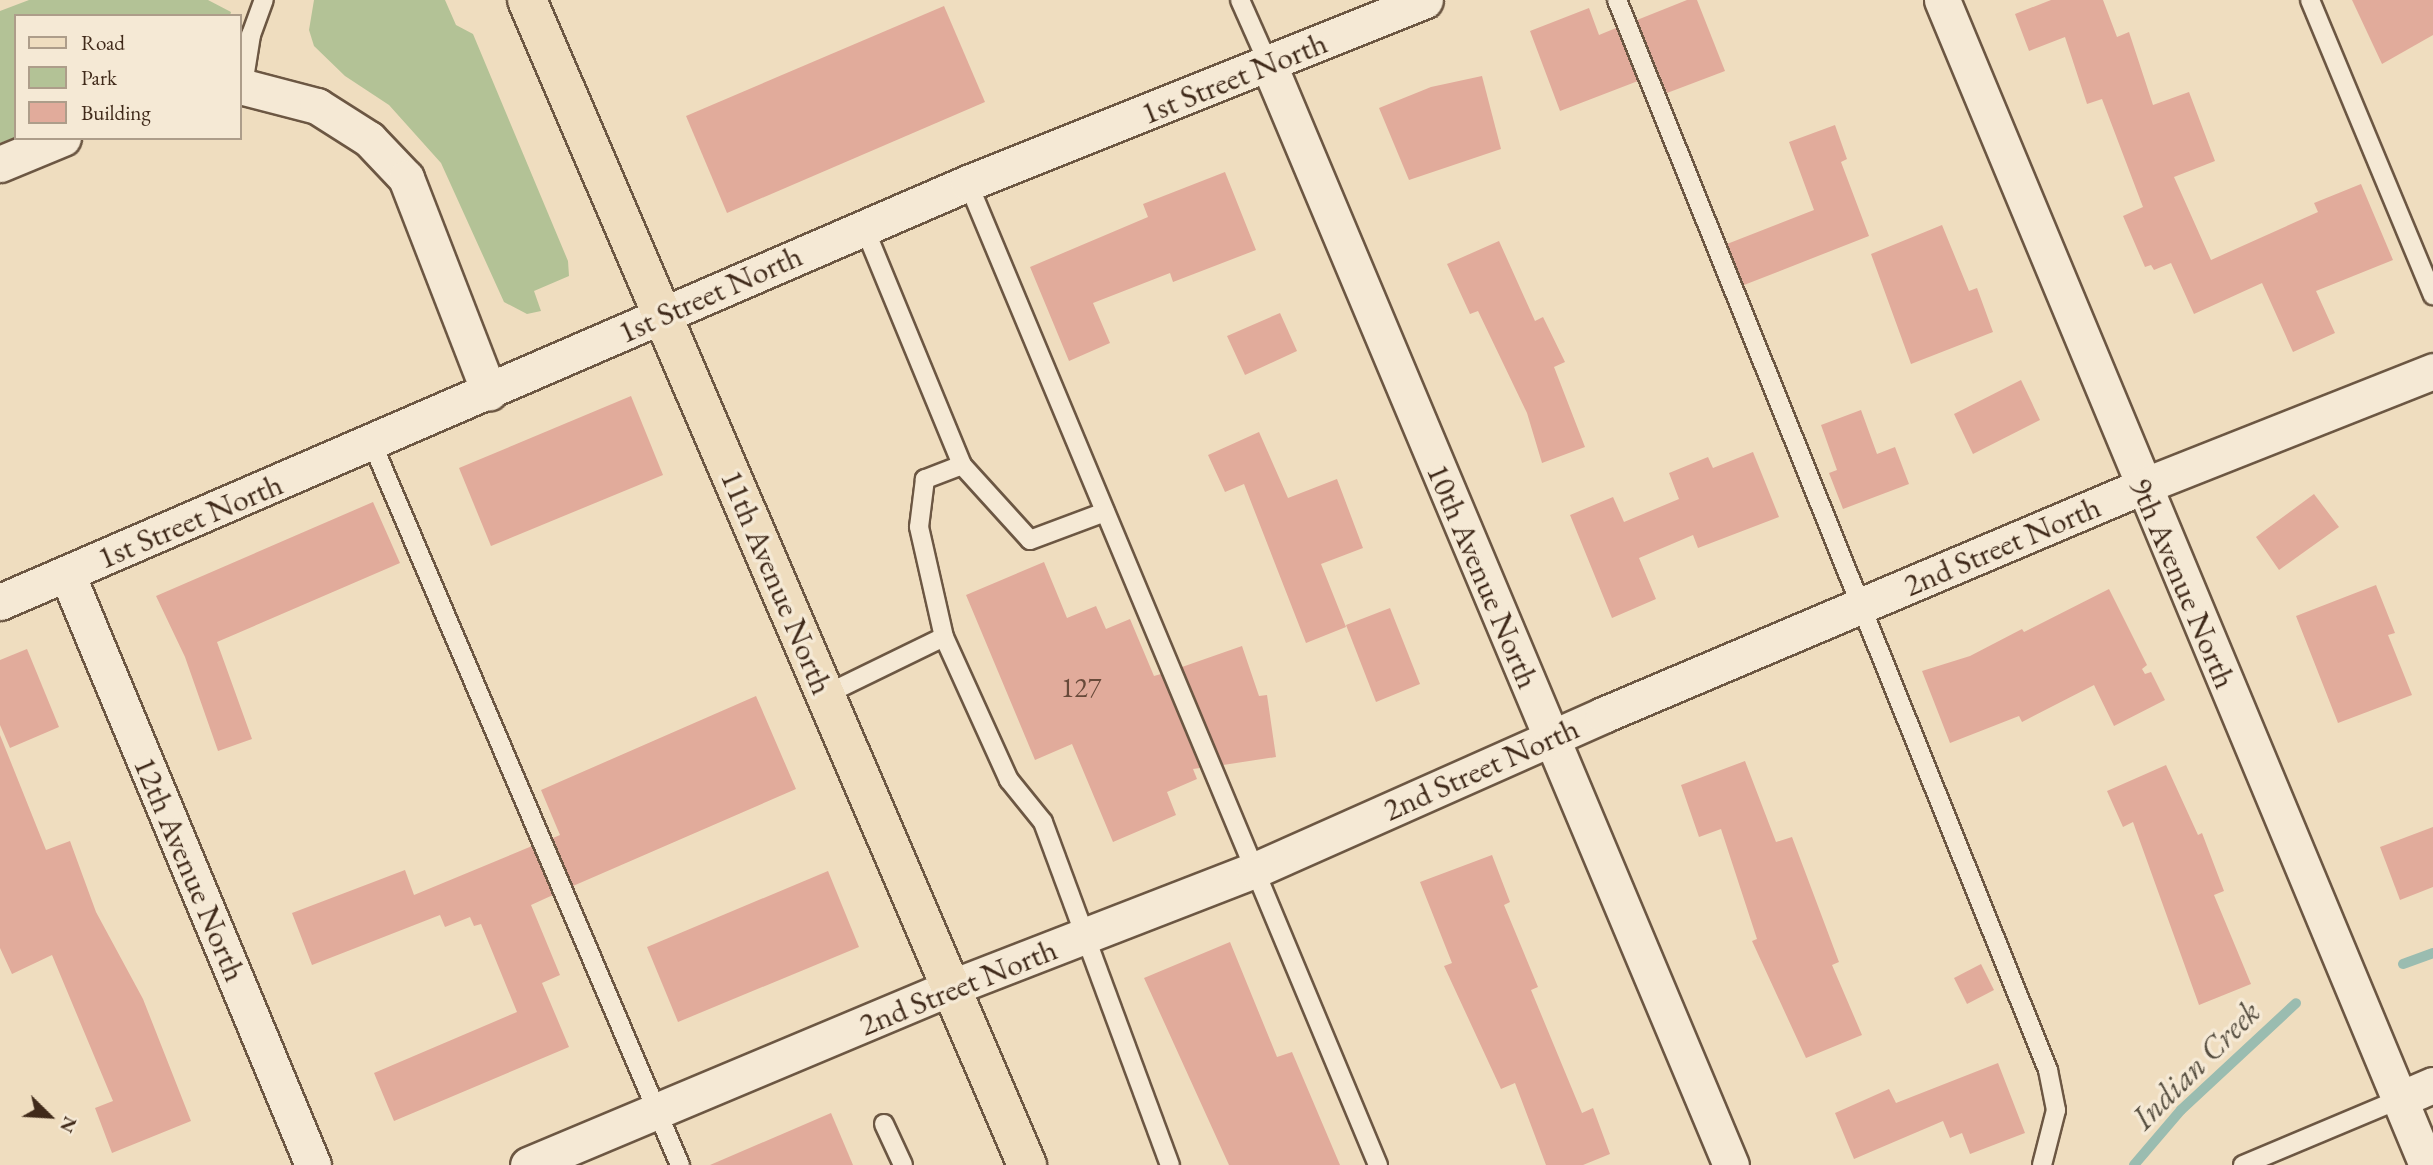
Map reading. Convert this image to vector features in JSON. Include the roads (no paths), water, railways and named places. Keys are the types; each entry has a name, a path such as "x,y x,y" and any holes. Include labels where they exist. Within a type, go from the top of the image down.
{"main road":[{"name":"11th Avenue North","path":"527,0 1027,1165"}],"street":[{"name":"1st Street North","path":"0,602 489,392 662,313 968,183 1269,65 1425,0"},
{"name":"9th Avenue North","path":"1942,0 2427,1165"},
{"name":"10th Avenue North","path":"1269,65 1731,1165"},
{"path":"242,85 317,106 369,139 406,178 489,392"},
{"path":"0,164 58,140"},
{"name":"2nd Street North","path":"528,1165 950,988 1255,870 1859,606 2143,486 2433,371"},
{"name":"12th Avenue North","path":"67,574 313,1165"},
{"path":"2400,1099 2433,1085"}],"lane":[{"path":"242,80 251,35 264,0"},
{"path":"1240,0 1269,65"},
{"path":"1617,0 2048,1070 2056,1110 2051,1143 2042,1165"},
{"path":"2310,0 2433,295"},
{"path":"968,183 1378,1165"},
{"path":"864,227 962,465 1030,540 1105,512"},
{"path":"372,443 680,1165"},
{"path":"962,465 925,480 919,527 944,637 1009,780 1044,822 1170,1165"},
{"path":"825,695 944,637"},
{"path":"2243,1165 2400,1099"},
{"path":"884,1124 903,1165"}],"waterway":[{"name":"Indian Creek","path":"2403,964 2433,953"},
{"name":"Indian Creek","path":"2134,1165 2181,1110 2296,1003"}]}
